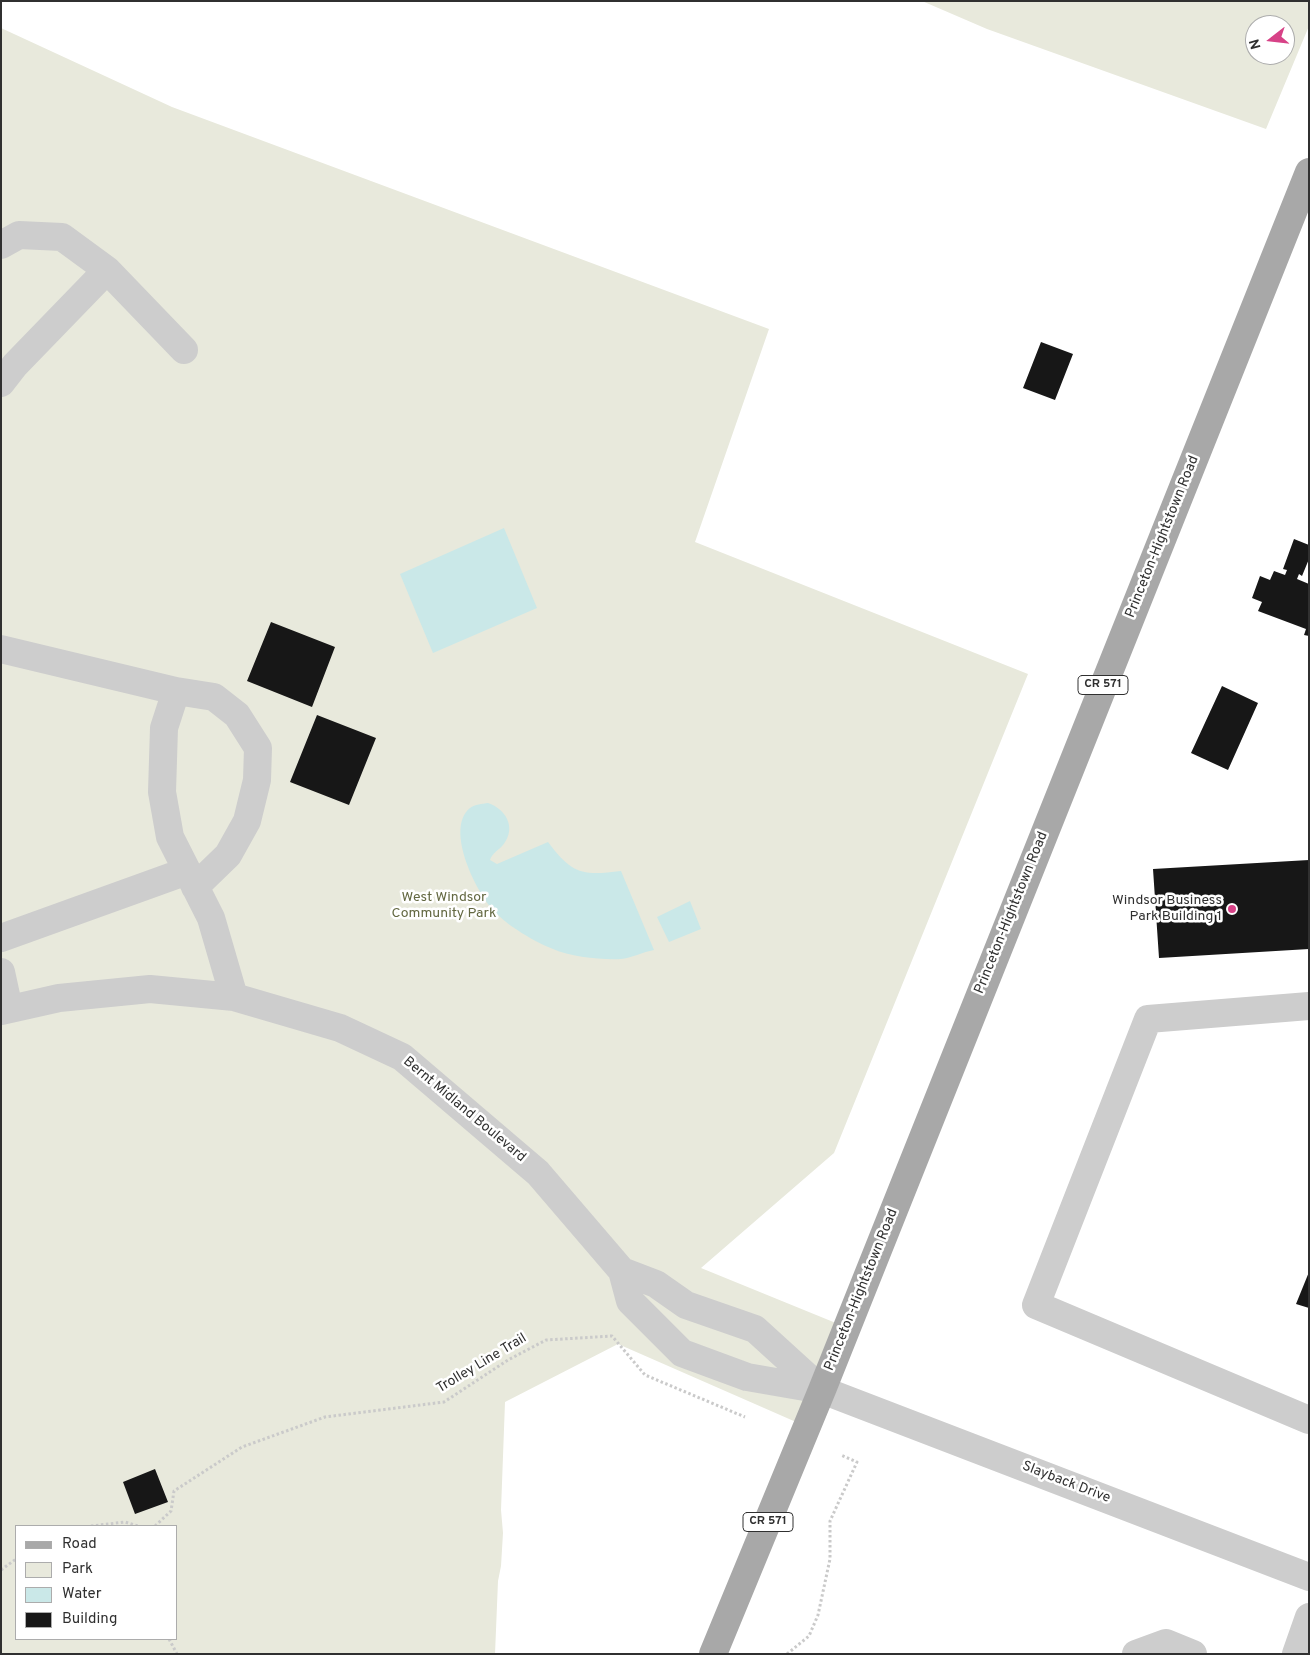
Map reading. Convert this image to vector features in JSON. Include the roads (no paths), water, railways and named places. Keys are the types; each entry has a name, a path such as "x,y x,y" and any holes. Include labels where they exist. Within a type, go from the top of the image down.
{"main road":[{"name":"Princeton-Hightstown Road","path":"713,1654 822,1390 1309,172"}],"street":[{"path":"1,246 18,236 62,237 107,270 184,350"},
{"path":"1,383 15,364 107,270"},
{"path":"1,649 176,691 214,697 237,715 258,748 257,780 247,821 228,855 191,879 1,938"},
{"path":"176,691 164,728 162,792 170,836 211,918 234,997"},
{"path":"1,972 5,1010"},
{"name":"Bernt Midland Boulevard","path":"5,1010 59,998 150,989 234,997 340,1028 402,1057 538,1173 622,1271 630,1301 682,1353 747,1377 822,1390"},
{"path":"1309,1006 1148,1019 1036,1305 1309,1420"},
{"name":"Bernt Midland Boulevard","path":"622,1271 656,1284 686,1305 756,1329 822,1390"},
{"name":"Slayback Drive","path":"822,1390 1309,1577"},
{"path":"1296,1654 1309,1617"},
{"path":"1136,1654 1166,1643 1193,1654"}],"water":[{"path":"504,528 537,608 433,653 400,574"},
{"path":"488,803 504,814 509,826 507,839 492,855 490,860 497,864 548,842 556,853 571,867 597,873 621,871 654,950 621,959 577,956 560,952 538,942 500,917 488,903 472,877 466,861 460,831 463,818 470,808"},
{"path":"690,901 701,929 669,942 657,917"}],"place":[{"name":"Windsor Business Park Building 1","path":"1232,909"}],"park label":[{"name":"West Windsor Community Park","path":"444,906"}]}
